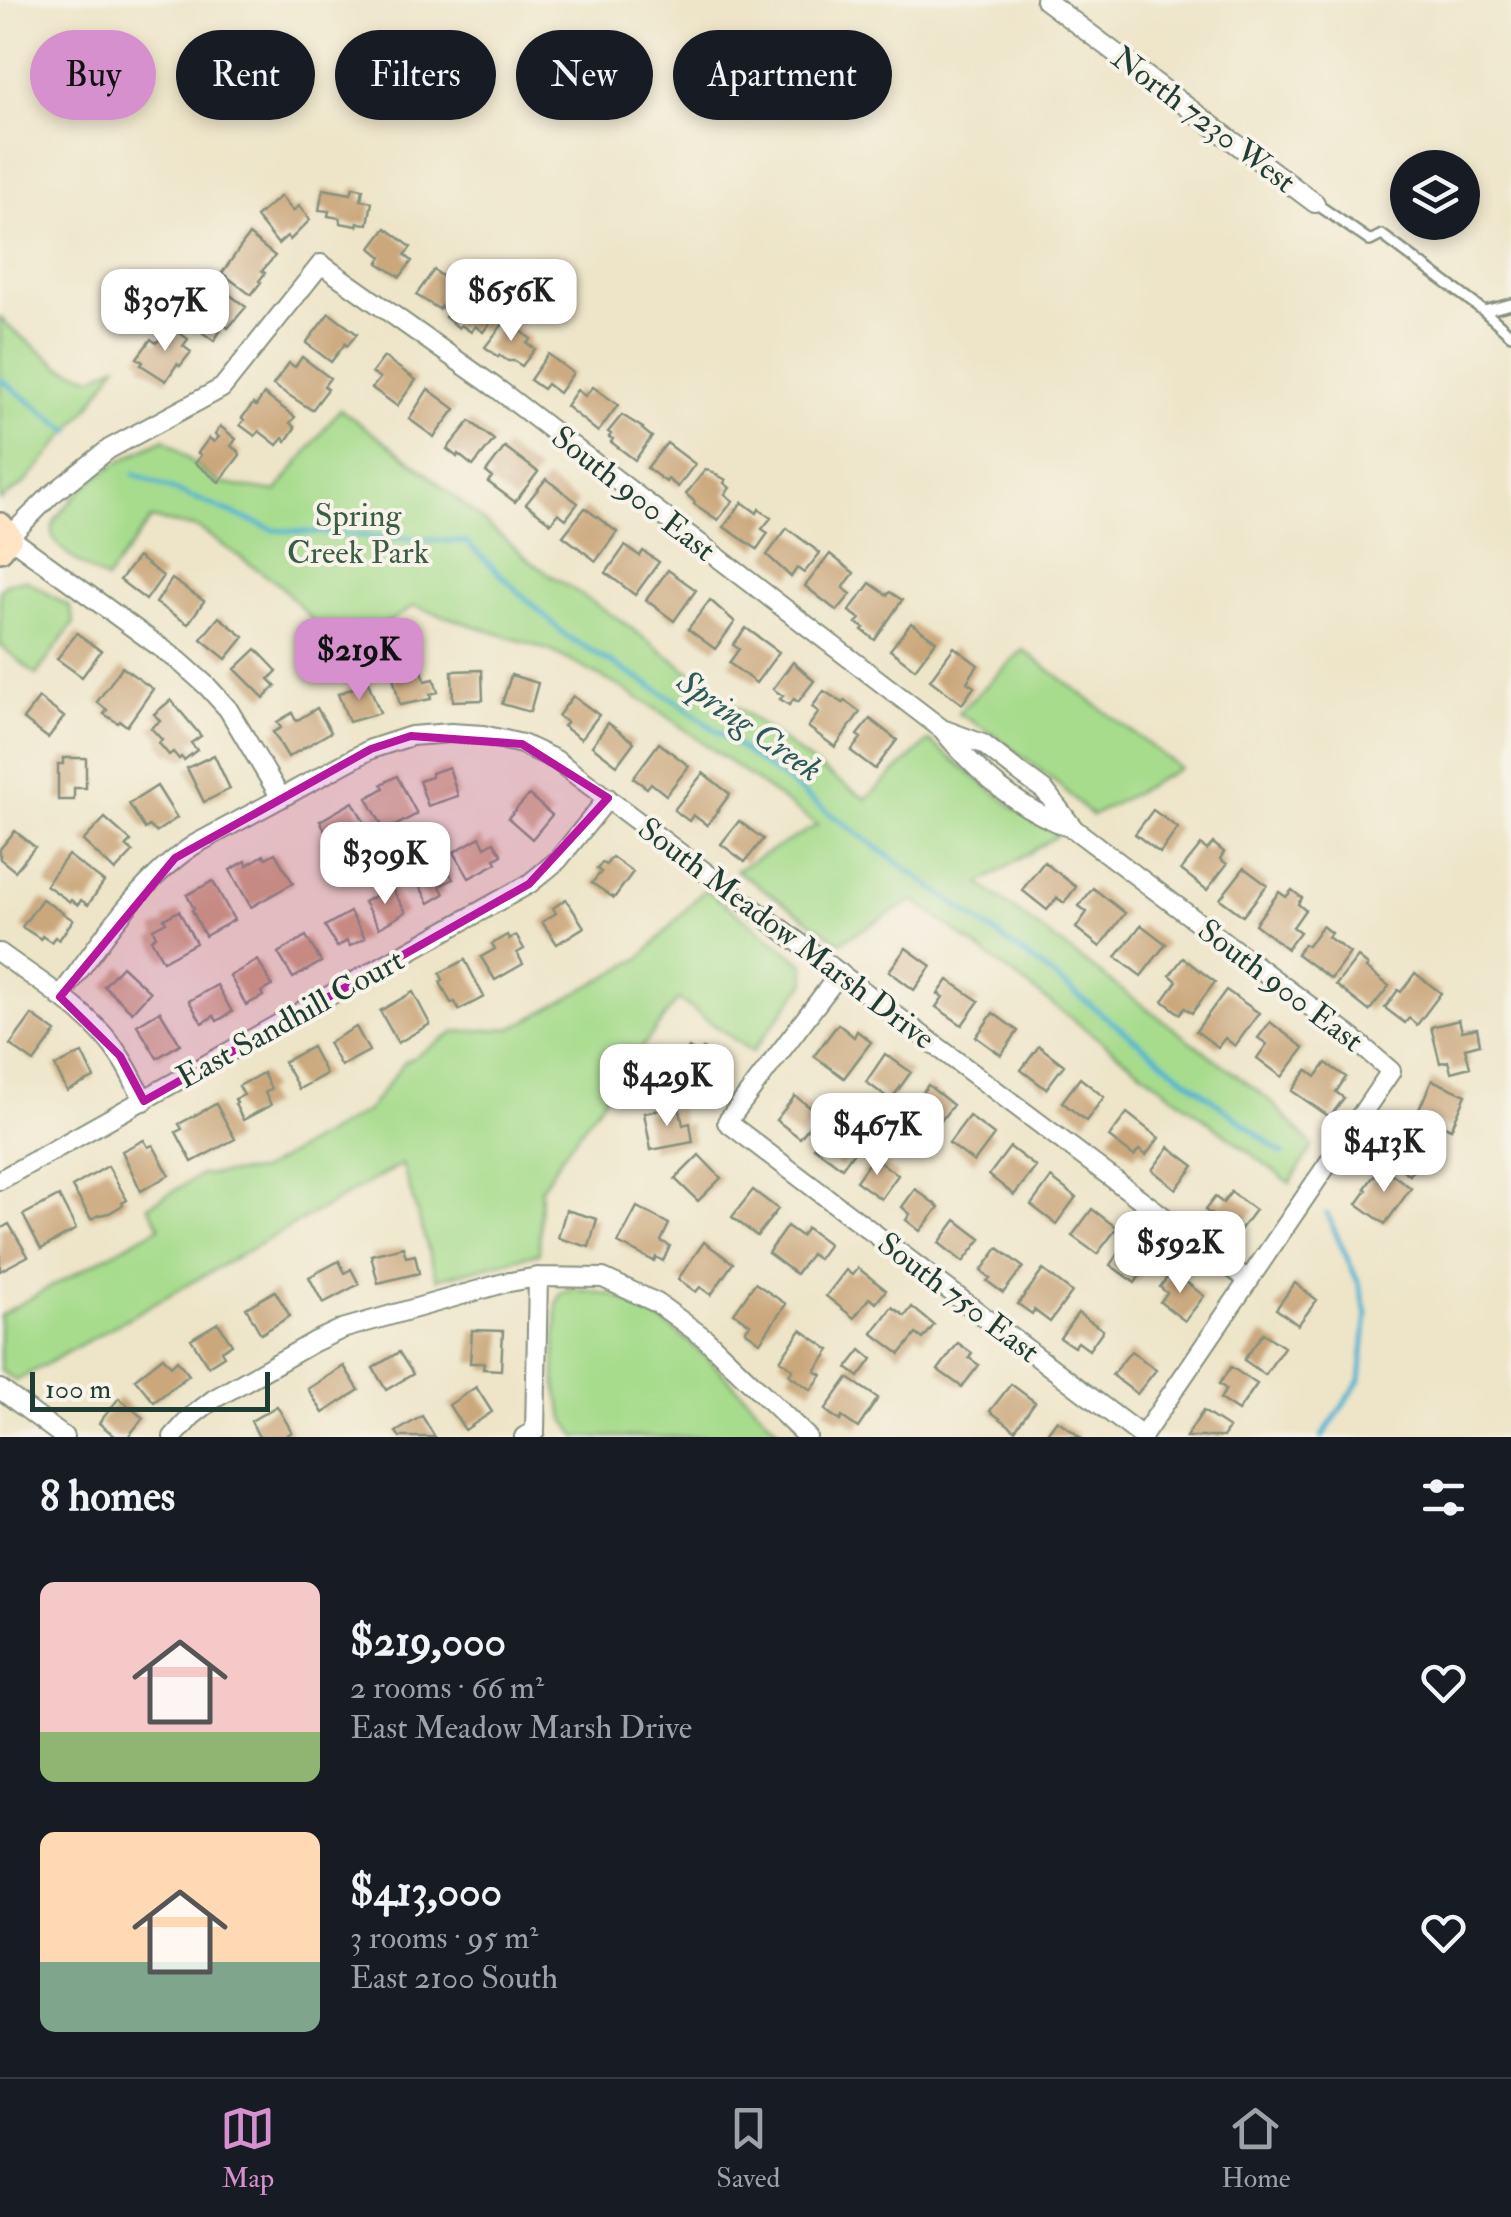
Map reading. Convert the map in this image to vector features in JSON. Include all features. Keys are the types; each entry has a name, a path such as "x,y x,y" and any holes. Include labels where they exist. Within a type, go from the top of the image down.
{"street":[{"name":"North 7230 West","path":"1045,0 1315,203"},
{"name":"South 900 East","path":"3,537 109,449 222,388 321,264 499,390 942,729 982,744 1015,768 1045,791 1074,829 1391,1071 1248,1281"},
{"path":"3,537 180,660 228,709 281,798"},
{"name":"South Meadow Marsh Drive","path":"60,998 140,894 175,858 370,749 411,736 451,733 522,744 556,760 608,798 1248,1281"},
{"name":"East Sandhill Court","path":"0,1180 529,884 558,860 608,798"},
{"path":"0,954 81,1014 120,1056 144,1100"},
{"name":"South 750 East","path":"840,973 728,1122 1142,1437"},
{"path":"529,1434 538,1278"},
{"path":"173,1437 214,1399 342,1329 504,1283 538,1278 603,1278 657,1303 706,1340 807,1437"},
{"path":"1142,1437 1248,1281"},
{"path":"0,1389 64,1437"}],"lane":[{"path":"1315,203 1370,241 1382,235 1511,335"},
{"path":"1484,311 1511,304"}],"highlighted area":[{"path":"411,736 522,744 608,798 529,884 144,1101 120,1056 60,997 175,858 371,749"}],"green space":[{"path":"0,317 61,367 93,377 117,365 90,406 26,482 0,501"},
{"name":"Spring Creek Park","path":"340,409 420,468 535,565 620,620 866,799 929,741 1019,812 1059,834 980,884 1267,1098 1313,1146 1290,1183 914,900 840,942 736,870 817,825 622,688 551,651 414,606 341,651 280,585 198,528 151,519 106,580 68,554 53,536 57,518 86,486 123,460 165,439 217,483 276,492"},
{"path":"26,580 70,607 74,623 36,675 0,645 0,589 8,583"},
{"path":"1023,650 1180,768 1092,816 1057,783 993,734 958,713"},
{"path":"705,889 804,964 806,982 752,1052 678,999 541,1189 539,1253 437,1279 402,1164 16,1381 0,1370 0,1315 160,1227 148,1206 201,1175 260,1171 368,1110 404,1063 456,1032 513,1028 642,957"},
{"path":"574,1289 614,1296 666,1324 708,1359 785,1437 577,1437 564,1418 555,1380 557,1303 561,1293"}],"building":[{"path":"353,187 363,189 361,200 372,202 368,224 340,223 340,218 328,216 329,211 319,210 323,189 351,194"},
{"path":"281,196 293,211 299,206 310,220 290,240 287,236 278,244 256,217"},
{"path":"386,228 411,247 405,255 412,261 400,277 378,263 382,257 371,248"},
{"path":"249,235 275,256 262,271 265,273 261,282 251,295 222,273"},
{"path":"434,270 456,287 439,309 416,295"},
{"path":"217,285 246,307 228,328 224,325 214,341 188,322"},
{"path":"469,285 478,292 473,298 496,316 483,332 475,326 471,332 461,325 459,328 445,317"},
{"path":"329,313 357,334 331,362 306,343"},
{"path":"506,320 531,339 527,343 535,349 522,366 485,347"},
{"path":"171,327 188,339 183,346 191,352 166,381 137,358 151,339 156,343"},
{"path":"548,354 573,373 559,393 547,384 543,389 530,380"},
{"path":"302,357 330,378 324,386 328,389 312,410 273,385 289,363 295,367"},
{"path":"384,357 416,380 397,406 372,388 380,378 372,373"},
{"path":"593,387 618,405 598,432 566,406 577,390 585,396"},
{"path":"428,389 455,409 434,437 409,419"},
{"path":"264,394 295,417 290,423 295,428 286,441 283,438 277,445 259,431 255,436 240,425"},
{"path":"622,415 652,437 635,460 609,437 608,432"},
{"path":"470,421 494,440 473,466 447,449"},
{"path":"220,426 236,439 231,446 240,455 219,482 195,463 209,438 214,442 219,437 215,434"},
{"path":"667,443 695,464 678,487 647,468"},
{"path":"505,447 538,472 515,502 488,482 492,477 486,472"},
{"path":"706,469 726,480 724,483 730,488 725,494 733,501 718,520 686,494"},
{"path":"546,479 578,503 566,519 558,513 551,523 526,504"},
{"path":"742,502 771,518 762,529 768,533 757,549 724,527"},
{"path":"585,508 617,532 596,561 563,536"},
{"path":"787,528 820,553 804,573 797,568 791,577 767,555"},
{"path":"625,546 640,556 643,551 659,562 635,595 606,573"},
{"path":"830,554 854,573 843,588 851,594 837,611 805,586"},
{"path":"138,557 163,576 146,600 120,580"},
{"path":"668,570 696,590 674,621 646,600"},
{"path":"172,579 204,601 188,624 156,603"},
{"path":"870,583 902,600 875,640 862,630 856,623 860,619 849,611"},
{"path":"710,600 735,622 715,649 688,629"},
{"path":"219,617 244,637 226,659 201,639"},
{"path":"911,623 936,641 915,669 890,650"},
{"path":"746,628 779,652 756,683 729,663 739,649 733,645"},
{"path":"77,633 101,651 82,677 57,659"},
{"path":"954,647 978,665 967,682 974,687 962,704 930,680"},
{"path":"256,649 277,671 269,679 276,686 264,698 235,669"},
{"path":"793,662 814,681 798,702 794,699 789,705 773,689"},
{"path":"122,667 153,689 127,726 104,714 107,710 97,702"},
{"path":"422,670 425,681 434,679 438,692 430,694 431,699 400,705 393,677"},
{"path":"482,670 483,700 453,701 452,671"},
{"path":"511,675 538,683 530,712 502,704"},
{"path":"368,682 380,713 349,722 338,694"},
{"path":"824,691 860,712 835,747 808,727 819,712 812,707"},
{"path":"573,696 599,715 581,739 563,726 567,722 558,716"},
{"path":"39,698 64,717 48,738 23,719"},
{"path":"171,700 201,736 191,743 197,750 184,760 173,752 169,755 151,728 160,721 154,714"},
{"path":"317,708 331,732 288,757 273,732 281,728 277,722 292,713 296,721"},
{"path":"870,719 897,740 875,769 851,751 861,738 857,735"},
{"path":"608,723 634,742 617,765 592,746"},
{"path":"659,743 689,766 666,795 651,783 647,788 633,778"},
{"path":"214,755 230,789 204,802 187,768"},
{"path":"63,758 86,758 86,788 74,788 74,800 58,800 58,764 63,764"},
{"path":"449,767 458,796 428,806 419,781"},
{"path":"703,773 730,794 707,825 693,815 689,821 674,810"},
{"path":"397,776 417,814 385,831 367,798"},
{"path":"157,786 177,818 156,832 149,826 145,829 129,804"},
{"path":"529,795 552,815 532,839 508,818"},
{"path":"353,802 371,834 338,853 320,821"},
{"path":"1153,810 1178,828 1160,853 1135,834"},
{"path":"105,818 131,841 126,846 133,852 115,871 83,841"},
{"path":"739,821 763,839 745,862 721,844"},
{"path":"15,831 35,847 15,871 0,859 0,849"},
{"path":"480,837 485,847 494,842 502,855 495,859 497,863 469,878 454,852"},
{"path":"1213,843 1224,852 1220,859 1227,864 1207,890 1181,870 1201,845 1207,850"},
{"path":"437,851 453,879 440,886 444,894 429,903 409,867"},
{"path":"275,853 293,883 251,907 230,870"},
{"path":"68,855 104,882 88,905 81,900 78,905 70,902 46,885"},
{"path":"612,857 633,872 614,898 592,883 601,872 597,869"},
{"path":"1044,862 1076,887 1064,903 1057,898 1047,910 1022,890"},
{"path":"1244,868 1267,885 1243,916 1220,899"},
{"path":"213,881 234,920 205,936 187,895"},
{"path":"391,887 406,912 379,928 364,902"},
{"path":"1093,888 1125,913 1100,947 1076,928 1087,912 1079,906"},
{"path":"1292,890 1302,898 1298,904 1305,910 1293,927 1300,932 1287,949 1255,924 1279,892 1286,897"},
{"path":"42,899 73,920 59,940 55,937 51,942 42,936 41,939 22,927"},
{"path":"566,899 584,927 557,944 542,922 556,913 553,908"},
{"path":"179,911 196,943 163,961 151,939 156,936 153,929"},
{"path":"350,912 365,938 350,946 347,941 337,947 325,926"},
{"path":"1141,925 1166,944 1141,976 1116,957"},
{"path":"1322,926 1331,933 1328,937 1350,953 1331,979 1297,954"},
{"path":"507,935 509,939 516,935 524,949 517,953 523,964 495,980 481,957"},
{"path":"306,936 321,962 293,978 278,953"},
{"path":"906,948 931,966 914,990 889,971"},
{"path":"1358,957 1389,986 1369,1011 1336,985"},
{"path":"1183,958 1215,982 1192,1013 1185,1008 1180,1014 1163,1001 1177,981 1170,975"},
{"path":"258,960 272,986 246,1005 230,976"},
{"path":"465,960 484,997 459,1010 440,982 440,973"},
{"path":"122,966 150,992 132,1012 104,986"},
{"path":"1415,973 1441,993 1417,1025 1409,1018 1405,1023 1385,1008"},
{"path":"948,980 979,1001 962,1025 936,1007 943,997 938,994"},
{"path":"217,985 232,1012 217,1021 214,1016 202,1023 189,1001"},
{"path":"1226,990 1259,1013 1235,1046 1225,1038 1218,1047 1196,1031"},
{"path":"413,992 430,1024 398,1043 380,1011"},
{"path":"160,1011 180,1044 157,1058 137,1025"},
{"path":"993,1013 1018,1031 1001,1055 976,1037"},
{"path":"32,1015 56,1032 34,1062 10,1045"},
{"path":"1459,1020 1462,1031 1477,1028 1480,1044 1465,1048 1470,1067 1451,1072 1448,1061 1440,1063 1431,1027"},
{"path":"1270,1022 1304,1048 1282,1077 1257,1058 1267,1044 1258,1038"},
{"path":"838,1024 854,1037 857,1031 871,1042 844,1078 814,1056"},
{"path":"356,1027 369,1051 341,1066 328,1043"},
{"path":"1039,1046 1064,1065 1046,1089 1021,1070"},
{"path":"312,1047 326,1074 299,1089 284,1062"},
{"path":"689,1048 699,1055 703,1049 720,1060 696,1094 670,1075"},
{"path":"82,1053 94,1078 67,1091 55,1066"},
{"path":"885,1054 911,1072 891,1100 866,1082"},
{"path":"1326,1063 1346,1077 1336,1092 1344,1098 1330,1117 1292,1091 1307,1070 1316,1077"},
{"path":"263,1073 271,1089 265,1093 271,1105 243,1120 235,1104 235,1099 244,1095 239,1086"},
{"path":"1080,1078 1104,1097 1086,1121 1062,1102"},
{"path":"1432,1080 1466,1095 1451,1129 1417,1114"},
{"path":"928,1085 953,1105 933,1131 908,1112"},
{"path":"795,1096 819,1114 800,1138 776,1120"},
{"path":"216,1104 235,1139 192,1162 176,1132 182,1129 179,1124"},
{"path":"679,1106 683,1125 690,1123 693,1142 651,1150 644,1113"},
{"path":"1127,1113 1159,1138 1146,1155 1139,1150 1134,1156 1109,1137"},
{"path":"838,1116 865,1137 842,1168 814,1147"},
{"path":"969,1116 994,1135 974,1162 949,1143"},
{"path":"1403,1123 1432,1143 1410,1175 1387,1159 1396,1146 1390,1141"},
{"path":"144,1140 148,1147 153,1145 169,1175 141,1191 122,1151"},
{"path":"1010,1147 1036,1167 1014,1195 989,1175"},
{"path":"1169,1147 1194,1166 1176,1189 1152,1170"},
{"path":"699,1155 721,1178 698,1201 675,1179"},
{"path":"873,1157 898,1175 881,1199 856,1181"},
{"path":"108,1166 127,1200 109,1213 91,1219 72,1187"},
{"path":"1381,1166 1411,1188 1385,1224 1357,1204"},
{"path":"1051,1178 1076,1197 1056,1224 1031,1205"},
{"path":"915,1189 939,1207 920,1231 906,1220 910,1214 902,1207"},
{"path":"753,1190 778,1209 757,1236 732,1217"},
{"path":"1231,1192 1255,1210 1237,1234 1205,1210 1215,1197 1223,1203"},
{"path":"59,1196 76,1229 41,1249 23,1215"},
{"path":"637,1207 669,1224 661,1241 670,1246 663,1261 656,1257 654,1261 618,1243"},
{"path":"1092,1209 1117,1228 1097,1254 1072,1236"},
{"path":"566,1210 597,1219 589,1247 558,1238"},
{"path":"956,1220 981,1239 963,1262 939,1243"},
{"path":"9,1224 28,1256 0,1271 0,1229"},
{"path":"787,1226 801,1236 807,1228 829,1244 818,1259 811,1254 796,1274 768,1253"},
{"path":"704,1242 733,1263 711,1295 700,1287 696,1292 678,1279"},
{"path":"1126,1242 1153,1255 1135,1283 1110,1265"},
{"path":"403,1247 406,1257 415,1255 419,1273 378,1283 371,1255"},
{"path":"998,1248 1023,1267 1003,1293 981,1271"},
{"path":"339,1261 345,1273 351,1269 359,1284 323,1303 309,1277"},
{"path":"858,1268 886,1290 876,1303 869,1298 854,1318 826,1296 846,1270 852,1275"},
{"path":"1043,1270 1072,1292 1050,1322 1018,1304"},
{"path":"1172,1271 1204,1296 1185,1321 1160,1302 1167,1293 1160,1287"},
{"path":"755,1283 786,1304 760,1342 745,1331 750,1324 734,1313"},
{"path":"1295,1283 1317,1300 1298,1325 1276,1309"},
{"path":"275,1291 290,1316 261,1334 246,1308"},
{"path":"892,1307 905,1316 912,1307 934,1325 923,1339 916,1334 900,1354 872,1333"},
{"path":"1078,1313 1103,1330 1089,1350 1078,1342 1074,1347 1060,1338"},
{"path":"218,1323 232,1344 221,1351 224,1356 208,1366 191,1339"},
{"path":"472,1330 503,1331 501,1370 483,1369 484,1363 470,1363"},
{"path":"801,1330 830,1350 815,1371 822,1375 811,1390 789,1375 793,1369 780,1360"},
{"path":"1263,1333 1284,1347 1265,1375 1244,1360"},
{"path":"958,1343 972,1353 969,1358 979,1365 962,1387 938,1370"},
{"path":"861,1350 872,1359 859,1377 847,1368"},
{"path":"1131,1351 1156,1370 1137,1394 1112,1375"},
{"path":"399,1352 413,1374 386,1390 373,1368"},
{"path":"163,1357 171,1366 177,1360 189,1375 154,1402 135,1379"},
{"path":"344,1366 359,1390 323,1413 308,1389"},
{"path":"1231,1367 1257,1384 1238,1411 1220,1399 1226,1389 1219,1384"},
{"path":"848,1378 878,1398 858,1428 825,1410"},
{"path":"1011,1384 1035,1402 1015,1430 990,1411"},
{"path":"476,1387 492,1412 465,1430 449,1405"},
{"path":"119,1398 143,1418 128,1437 116,1437 99,1423"},
{"path":"277,1406 292,1432 284,1437 259,1437 251,1421"},
{"path":"1203,1411 1229,1428 1223,1437 1186,1437"},
{"path":"422,1416 435,1437 400,1437 396,1432"},
{"path":"1057,1420 1080,1437 1046,1435"}],"waterway":[{"name":"Spring Creek","path":"0,379 71,432"},
{"name":"Spring Creek","path":"134,474 274,530 466,542 566,636 673,699 1040,966 1283,1154"},
{"name":"Spring Creek","path":"1322,1437 1360,1380 1367,1313 1359,1284 1327,1214"}]}
